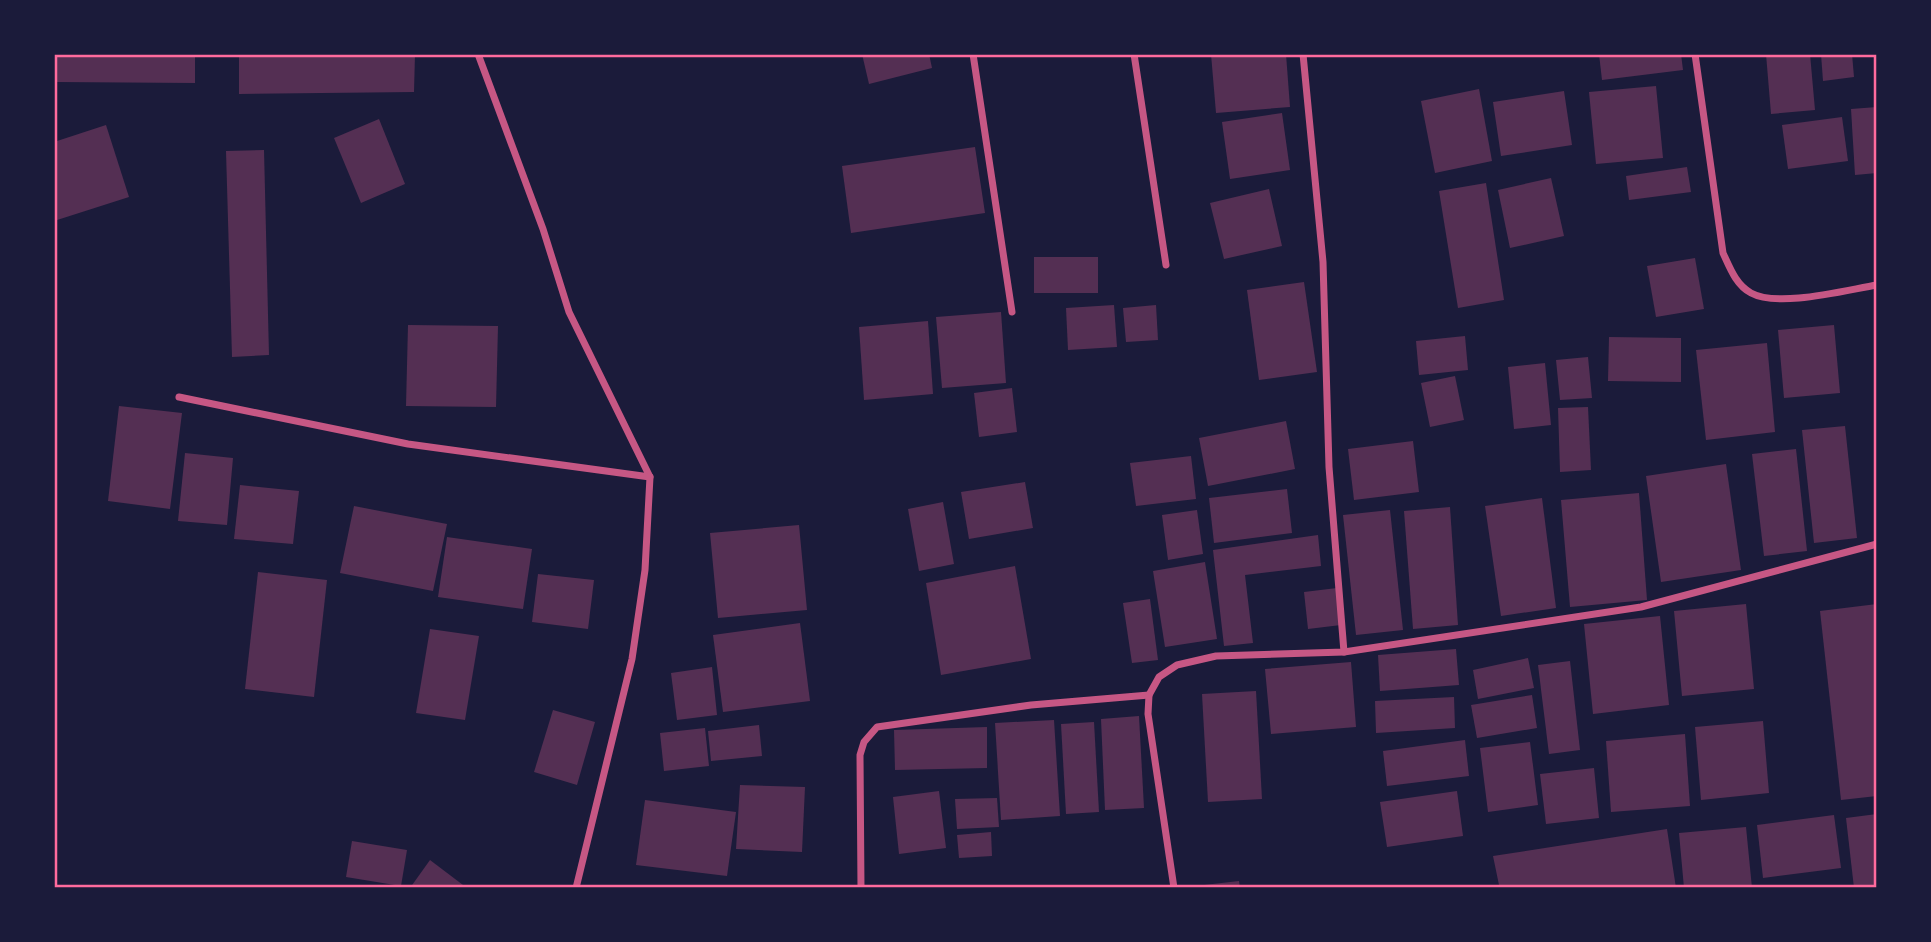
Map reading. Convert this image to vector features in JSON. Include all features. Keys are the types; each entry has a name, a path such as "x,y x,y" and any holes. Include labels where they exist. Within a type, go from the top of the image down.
{"street":[{"path":"478,54 544,229 569,312 650,477 645,570 632,659 576,888"},
{"path":"973,54 1012,312"},
{"path":"1134,54 1166,265"},
{"path":"1303,54 1323,262 1329,467 1344,652"},
{"path":"1695,54 1723,253 1733,276 1750,293 1769,299 1877,285"},
{"path":"179,397 408,444 650,477"},
{"path":"1174,888 1148,714 1149,695 1159,677 1177,665 1216,656 1344,652 1641,607 1877,544"},
{"path":"861,888 860,755 864,742 877,727 1031,705 1149,695"}],"building":[{"path":"57,54 195,54 195,83 56,82"},
{"path":"239,54 415,54 414,92 239,94"},
{"path":"862,54 929,54 932,68 869,84"},
{"path":"1211,54 1286,54 1290,107 1216,113"},
{"path":"1599,54 1681,54 1683,70 1602,80"},
{"path":"1766,54 1810,54 1815,110 1771,114"},
{"path":"1821,54 1852,54 1854,77 1823,81"},
{"path":"1656,86 1663,158 1596,164 1589,92"},
{"path":"1479,89 1492,161 1435,173 1421,101"},
{"path":"1564,91 1572,145 1501,156 1493,102"},
{"path":"1877,107 1877,173 1855,175 1851,109"},
{"path":"1282,113 1290,170 1230,179 1222,122"},
{"path":"1842,117 1848,161 1788,169 1782,125"},
{"path":"379,119 405,184 361,203 334,138"},
{"path":"106,125 129,197 54,221 54,142"},
{"path":"975,147 985,213 851,233 842,166"},
{"path":"264,150 269,355 232,357 226,151"},
{"path":"1687,167 1691,192 1629,200 1626,176"},
{"path":"1551,178 1564,236 1510,248 1498,190"},
{"path":"1486,183 1504,300 1458,308 1439,191"},
{"path":"1269,189 1282,246 1224,259 1210,203"},
{"path":"1034,257 1098,257 1098,293 1034,293"},
{"path":"1695,258 1704,309 1656,317 1647,266"},
{"path":"1304,282 1317,372 1259,380 1247,290"},
{"path":"1114,305 1117,347 1068,350 1066,308"},
{"path":"1156,305 1158,340 1126,342 1123,308"},
{"path":"1001,312 1006,383 942,388 936,317"},
{"path":"928,321 933,394 864,400 859,327"},
{"path":"408,325 498,326 496,407 406,406"},
{"path":"1834,325 1840,393 1784,398 1778,330"},
{"path":"1465,336 1468,370 1419,375 1416,341"},
{"path":"1609,337 1681,338 1681,382 1608,381"},
{"path":"1767,343 1775,432 1706,440 1696,350"},
{"path":"1588,357 1592,398 1560,400 1556,360"},
{"path":"1545,363 1551,425 1514,429 1508,367"},
{"path":"1455,376 1464,420 1430,427 1421,383"},
{"path":"1012,388 1017,432 979,437 974,393"},
{"path":"119,406 182,413 170,509 108,501"},
{"path":"1588,407 1591,470 1560,472 1558,408"},
{"path":"1286,421 1295,469 1208,486 1199,438"},
{"path":"1845,426 1857,538 1814,543 1802,430"},
{"path":"1413,441 1419,492 1354,500 1348,449"},
{"path":"1796,449 1807,551 1764,556 1752,454"},
{"path":"185,453 233,458 227,525 178,521"},
{"path":"1191,456 1196,499 1136,506 1130,463"},
{"path":"1726,464 1741,570 1661,582 1646,476"},
{"path":"1025,482 1033,528 969,539 961,492"},
{"path":"240,485 299,491 293,544 234,539"},
{"path":"1287,489 1292,533 1214,543 1209,498"},
{"path":"1639,493 1647,600 1570,607 1561,500"},
{"path":"1542,498 1556,608 1501,616 1485,506"},
{"path":"943,502 954,564 919,571 908,509"},
{"path":"354,506 447,524 433,591 340,573"},
{"path":"1450,507 1458,625 1413,629 1404,511"},
{"path":"1197,510 1203,554 1168,560 1162,515"},
{"path":"1390,510 1403,630 1356,635 1343,515"},
{"path":"799,525 807,610 718,618 710,533"},
{"path":"1318,535 1321,566 1245,575 1253,643 1224,646 1213,550"},
{"path":"447,537 532,549 523,609 438,597"},
{"path":"1205,562 1217,639 1165,647 1153,571"},
{"path":"1015,566 1031,659 941,675 926,583"},
{"path":"258,572 327,580 314,697 245,689"},
{"path":"538,574 594,580 588,629 532,622"},
{"path":"1337,588 1341,625 1308,629 1304,592"},
{"path":"1150,599 1158,660 1132,663 1123,603"},
{"path":"1746,604 1754,689 1682,696 1674,611"},
{"path":"1877,604 1877,796 1841,800 1820,611"},
{"path":"1660,616 1669,705 1593,714 1584,624"},
{"path":"800,623 810,701 723,712 713,635"},
{"path":"430,629 479,636 465,720 416,713"},
{"path":"1456,649 1459,685 1380,691 1378,655"},
{"path":"1528,658 1534,688 1478,699 1473,670"},
{"path":"1570,661 1580,750 1549,754 1538,665"},
{"path":"1351,662 1356,727 1271,734 1265,669"},
{"path":"712,667 717,715 677,720 671,673"},
{"path":"1256,691 1262,799 1208,802 1202,694"},
{"path":"1532,695 1537,728 1477,738 1471,705"},
{"path":"1454,697 1455,728 1376,733 1375,701"},
{"path":"553,710 595,722 577,785 534,772"},
{"path":"1139,716 1144,808 1105,810 1101,719"},
{"path":"1054,720 1060,816 1001,820 995,723"},
{"path":"1763,721 1769,793 1701,800 1695,727"},
{"path":"1094,722 1099,812 1066,814 1061,724"},
{"path":"759,725 762,756 711,761 708,731"},
{"path":"987,727 987,768 895,770 894,730"},
{"path":"705,728 709,766 664,771 660,733"},
{"path":"1685,734 1690,806 1611,812 1606,741"},
{"path":"1465,740 1469,776 1387,786 1383,751"},
{"path":"1530,742 1538,805 1488,812 1480,748"},
{"path":"1594,768 1599,818 1546,824 1540,774"},
{"path":"740,785 805,787 802,852 736,849"},
{"path":"939,791 946,848 899,854 893,797"},
{"path":"1457,791 1463,836 1387,847 1380,802"},
{"path":"997,798 999,827 957,829 955,799"},
{"path":"645,800 736,812 727,876 636,865"},
{"path":"1877,814 1877,888 1854,888 1846,818"},
{"path":"1834,815 1841,868 1763,878 1757,825"},
{"path":"1746,827 1752,888 1684,888 1679,833"},
{"path":"1667,829 1676,888 1492,888 1499,885 1493,856"},
{"path":"991,832 992,856 959,858 957,835"},
{"path":"352,841 407,850 401,886 346,877"},
{"path":"430,860 463,885 461,888 410,888"},
{"path":"1239,881 1240,888 1195,886"}]}
